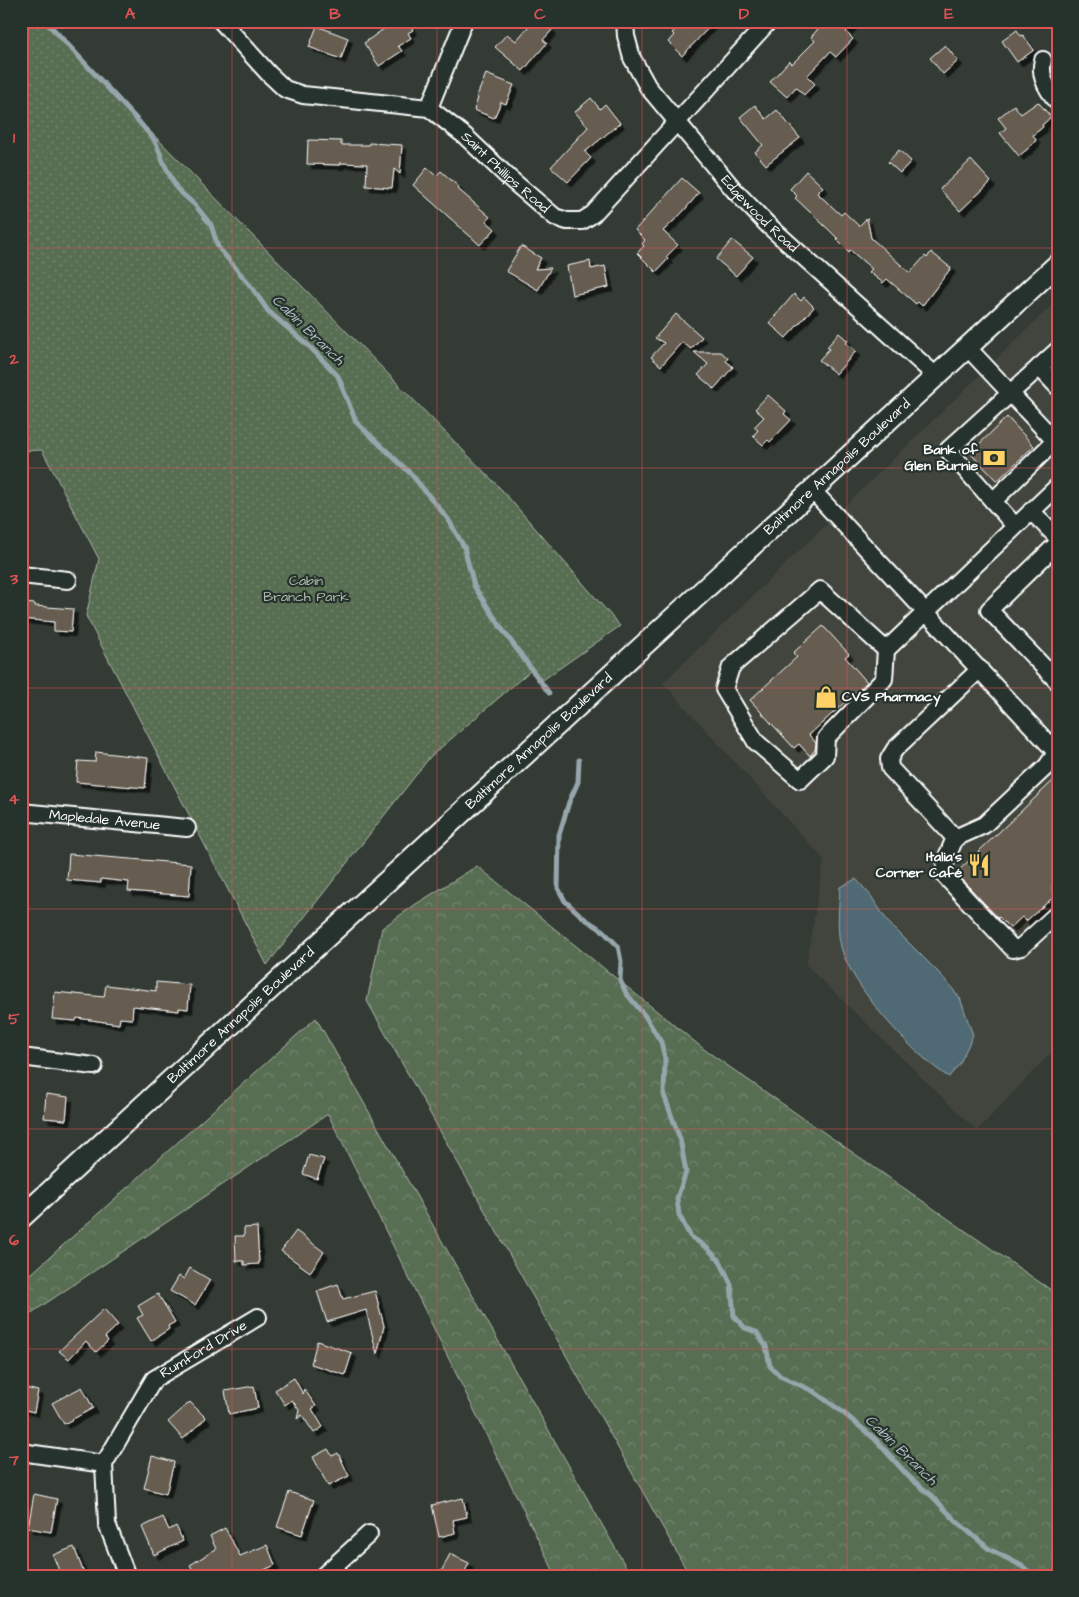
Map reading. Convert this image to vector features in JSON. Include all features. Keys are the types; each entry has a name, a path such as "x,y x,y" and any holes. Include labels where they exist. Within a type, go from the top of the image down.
{"main road":[{"name":"Baltimore Annapolis Boulevard","path":"21,1218 1058,264"}],"street":[{"path":"221,21 269,74 286,89 302,95 429,108 464,21"},
{"name":"Edgewood Road","path":"625,21 626,36 632,58 648,87 735,191 768,225 936,376"},
{"name":"Saint Phillips Road","path":"429,108 465,136 507,176 555,217 567,221 582,221 593,214 769,21"},
{"path":"1043,60 1040,70 1045,82 1058,102"},
{"path":"967,347 1057,443 993,501"},
{"path":"1015,526 948,450 1058,350"},
{"path":"1039,367 1058,387"},
{"path":"886,650 820,590 731,667 724,689 756,742 800,780 825,756 826,738 884,679 886,650 1058,486"},
{"path":"813,491 1057,751 1047,766 984,826 955,838 946,859 944,875 1013,949 1021,947 1058,913"},
{"path":"1031,511 1058,538"},
{"path":"1058,544 989,610 1058,682"},
{"path":"21,575 68,580"},
{"path":"955,838 890,768 889,759 895,749 980,669"},
{"name":"Mapledale Avenue","path":"21,812 187,828"},
{"path":"21,1057 94,1066"},
{"name":"Rumford Drive","path":"104,1464 154,1379 258,1318"},
{"path":"21,1452 104,1464 107,1524 127,1576"},
{"path":"323,1576 369,1534"}],"shaded area":[{"path":"1058,299 1058,1045 977,1131 806,965 824,860 663,683"}],"green space":[{"name":"Cabin Branch Park","path":"21,21 42,21 502,490 620,626 540,682 530,671 430,757 267,965 86,616 99,559 42,450 21,451"},
{"path":"477,866 705,1050 1058,1295 1058,1576 690,1576 367,1001 382,928 416,904"},
{"path":"316,1018 631,1576 556,1576 328,1114 21,1320 21,1283"}],"water":[{"path":"856,879 871,896 888,922 942,976 960,998 973,1035 960,1063 949,1077 904,1040 875,1005 851,971 841,948 838,913 840,887"}],"building":[{"path":"395,21 408,21 413,30 408,33 411,38 398,46 402,51 379,66 364,43"},
{"path":"533,21 542,21 552,30 543,40 547,43 523,71 495,47 507,34 516,41"},
{"path":"684,21 715,21 682,56 668,42 674,35 672,33"},
{"path":"825,21 856,21 846,32 853,39 836,57 830,52 807,76 815,84 804,95 796,87 787,97 770,82 789,61 792,64 815,41 811,37"},
{"path":"317,26 348,38 341,59 309,47"},
{"path":"1017,30 1034,50 1017,62 1002,41"},
{"path":"945,45 958,61 943,74 930,58"},
{"path":"486,74 514,85 506,104 501,102 494,118 474,110 478,98 476,98"},
{"path":"591,98 600,109 605,104 620,123 585,152 591,158 568,182 551,167 588,127 575,112"},
{"path":"1038,102 1051,117 1033,135 1036,140 1019,156 1000,133 1006,128 998,118 1014,105 1021,114"},
{"path":"755,105 766,119 777,110 800,138 766,165 755,152 763,145 740,117"},
{"path":"308,140 341,141 341,145 369,145 369,143 402,145 400,174 394,169 392,188 366,186 367,164 307,164"},
{"path":"899,150 911,161 900,173 888,162"},
{"path":"971,160 991,182 960,211 940,189"},
{"path":"427,168 436,176 441,171 490,217 486,221 495,229 480,245 413,185"},
{"path":"806,171 823,187 817,193 841,215 844,212 859,226 867,218 871,238 910,273 931,252 951,268 922,306 918,302 916,304 887,279 883,283 869,272 872,269 850,250 849,252 795,198 797,196 790,189"},
{"path":"682,178 699,193 663,231 678,245 666,257 668,259 656,272 637,253 644,246 642,244 645,240 635,230"},
{"path":"732,240 753,257 736,276 716,259"},
{"path":"521,246 541,258 535,269 551,268 538,290 506,271"},
{"path":"590,261 591,269 605,266 609,287 572,295 567,266"},
{"path":"794,294 801,301 804,297 814,307 786,338 769,323"},
{"path":"676,314 702,337 691,349 682,342 661,366 651,357 664,343 655,338"},
{"path":"839,333 848,341 846,343 856,351 836,374 819,360"},
{"path":"694,352 721,352 728,358 726,361 733,367 714,389 698,375 708,364"},
{"path":"768,395 786,411 784,414 791,420 770,442 768,440 763,445 753,436 758,430 754,427 764,417 755,409"},
{"path":"1007,417 1034,446 997,481 970,453"},
{"path":"21,603 73,609 71,632 54,631 54,622 21,619"},
{"path":"823,626 849,654 845,657 867,682 809,735 816,743 815,750 810,756 799,744 794,748 750,700 797,657 793,653"},
{"path":"96,752 148,758 145,788 76,782 78,761 95,762"},
{"path":"1058,776 1058,881 1051,888 1057,894 1026,921 1022,917 1010,928 998,918 956,873"},
{"path":"69,854 191,864 189,896 128,891 129,882 101,879 101,883 67,880"},
{"path":"156,982 190,985 188,1009 179,1008 179,1011 133,1006 132,1019 120,1018 119,1024 77,1018 76,1021 52,1019 55,992 104,997 106,985 156,991"},
{"path":"46,1094 68,1097 66,1120 44,1118"},
{"path":"309,1155 324,1159 317,1179 303,1174"},
{"path":"257,1227 259,1264 244,1265 244,1261 236,1261 235,1236 244,1236 244,1228"},
{"path":"296,1231 324,1252 310,1272 281,1251"},
{"path":"190,1268 210,1280 195,1305 170,1291 179,1276 184,1279"},
{"path":"338,1284 343,1299 375,1291 384,1326 377,1354 366,1310 327,1322 317,1291"},
{"path":"158,1294 175,1322 168,1326 169,1329 151,1341 137,1318 143,1315 138,1306"},
{"path":"104,1309 118,1325 105,1337 108,1341 96,1352 86,1341 69,1359 59,1351"},
{"path":"317,1341 352,1353 345,1375 311,1364"},
{"path":"294,1378 303,1394 304,1389 316,1406 312,1409 323,1427 314,1433 302,1415 297,1419 299,1410 292,1400 285,1405 275,1390"},
{"path":"254,1386 258,1408 229,1414 225,1391"},
{"path":"21,1387 38,1391 34,1412 21,1409"},
{"path":"82,1387 93,1408 64,1424 52,1403"},
{"path":"190,1402 206,1418 183,1439 168,1422"},
{"path":"328,1449 332,1456 338,1453 349,1476 328,1486 313,1457"},
{"path":"152,1456 174,1462 166,1494 144,1488"},
{"path":"289,1492 314,1500 302,1535 277,1527"},
{"path":"34,1494 57,1499 51,1532 28,1528"},
{"path":"463,1498 467,1517 453,1520 455,1533 439,1537 432,1505"},
{"path":"163,1517 169,1530 176,1526 183,1541 154,1555 142,1527"},
{"path":"225,1528 240,1556 267,1545 275,1565 251,1576 196,1576 190,1565 216,1549 210,1536"},
{"path":"74,1547 85,1576 61,1576 53,1555"},
{"path":"450,1554 469,1563 463,1576 439,1576"}],"waterway":[{"name":"Cabin Branch","path":"46,21 155,141 177,189 195,205 211,225 218,247 253,289 268,311 310,347 338,376 356,422 411,474 448,519 464,547 474,586 502,629 549,693"},
{"name":"Cabin Branch","path":"579,760 578,782 569,802 559,835 558,888 565,901 585,919 602,930 618,946 621,961 620,980 626,993 645,1016 661,1042 665,1058 664,1095 680,1139 686,1172 677,1198 679,1215 690,1236 707,1248 720,1261 731,1284 734,1316 745,1328 756,1332 766,1346 770,1366 780,1376 813,1391 841,1411 875,1439 909,1477 932,1496 956,1521 989,1549 1022,1566 1034,1576"}],"place":[{"name":"Bank of Glen Burnie","path":"994,458"},
{"name":"CVS Pharmacy","path":"826,697"},
{"name":"Italia's Corner Café","path":"979,865"}]}
